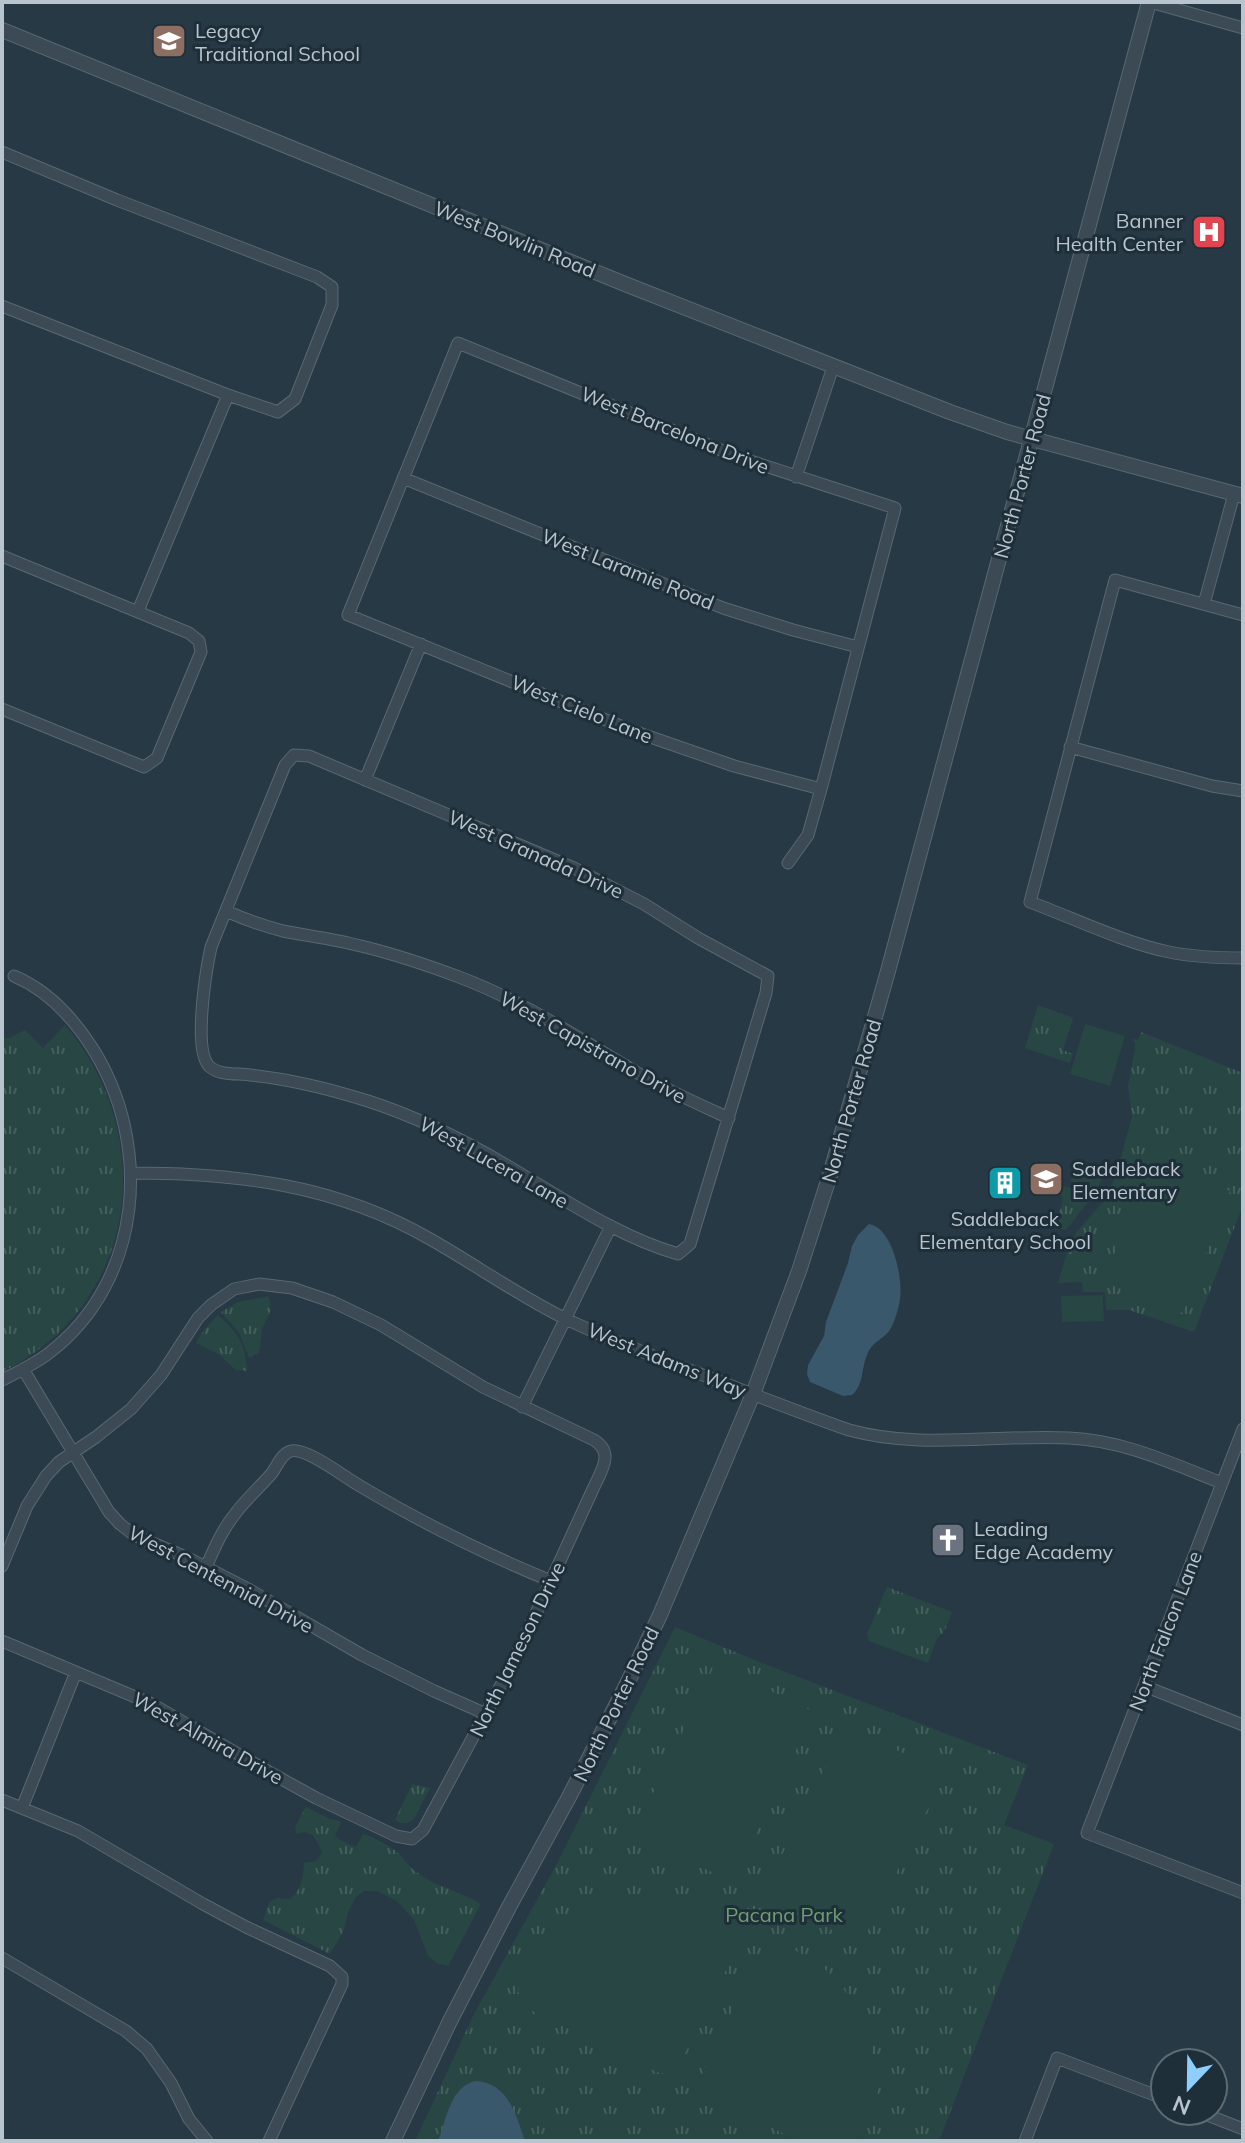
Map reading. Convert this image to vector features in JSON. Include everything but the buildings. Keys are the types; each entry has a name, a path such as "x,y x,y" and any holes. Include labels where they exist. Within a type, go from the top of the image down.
{"street":[{"path":"1150,2 1243,28"},
{"name":"North Porter Road","path":"393,2141 469,1983 624,1690 660,1615 753,1394 799,1271 830,1175 888,971 1150,2"},
{"name":"West Bowlin Road","path":"2,30 950,412 1031,439 1239,495"},
{"path":"2,152 317,277 332,287 332,305 295,399 278,412 2,306"},
{"name":"West Barcelona Drive","path":"403,478 458,343 738,457 895,508 858,647"},
{"path":"796,477 833,367"},
{"path":"138,611 228,395"},
{"name":"West Cielo Lane","path":"403,478 348,615 633,731 734,766 821,789"},
{"name":"West Laramie Road","path":"403,478 723,608 858,647"},
{"path":"1204,604 1239,495"},
{"path":"2,556 189,633 199,641 201,652 157,758 144,767 2,709"},
{"path":"1243,615 1115,580 1030,902 1167,952 1243,958"},
{"path":"365,780 421,644"},
{"path":"788,863 808,835 858,647"},
{"path":"1070,747 1212,786 1243,791"},
{"name":"West Granada Drive","path":"226,911 285,765 294,755 309,756 574,868 644,904 768,976 766,993 729,1118"},
{"name":"West Lucera Lane","path":"226,911 211,947 205,973 202,1026 204,1057 210,1068 224,1073 301,1083 403,1113 471,1144 611,1226 678,1254 690,1244 729,1118"},
{"name":"West Capistrano Drive","path":"226,911 282,930 385,952 462,978 542,1016 638,1073 729,1118"},
{"path":"2,1380 66,1338 100,1294 123,1244 132,1173 120,1106 100,1061 87,1040 49,998 14,976"},
{"name":"West Adams Way","path":"132,1173 190,1173 243,1178 294,1186 339,1199 428,1238 566,1319 646,1353 849,1430 899,1440 1091,1439 1139,1451 1222,1483"},
{"path":"2,1566 35,1491 46,1476 59,1462 131,1409 174,1359 198,1318 234,1289 259,1284 292,1288 333,1302 381,1325 443,1364 522,1407 611,1226"},
{"name":"West Centennial Drive","path":"23,1369 109,1512 134,1535 206,1567 362,1655 486,1714"},
{"name":"North Jameson Drive","path":"412,1839 423,1830 515,1659 604,1465 605,1450 602,1445 522,1407"},
{"name":"North Falcon Lane","path":"1243,1429 1087,1833 1243,1893"},
{"path":"206,1567 237,1511 271,1475 283,1456 295,1450 311,1455 446,1534 551,1581"},
{"name":"West Almira Drive","path":"2,1641 152,1704 316,1798 396,1836 412,1839"},
{"path":"22,1808 76,1672"},
{"path":"1144,1686 1243,1725"},
{"path":"2,1800 78,1831 214,1910 330,1966 342,1977 342,1984 269,2141"},
{"path":"2,1958 126,2031 147,2049 160,2065 189,2119 207,2141"},
{"path":"1025,2141 1057,2058 1149,2093"}],"green space":[{"path":"1038,1005 1073,1018 1063,1050 1073,1054 1070,1063 1025,1048"},
{"path":"1085,1024 1125,1036 1110,1086 1070,1074"},
{"path":"65,1025 95,1070 114,1117 123,1167 120,1216 107,1263 83,1305 48,1342 2,1372 2,1038 25,1030 43,1048"},
{"path":"1141,1032 1243,1073 1243,1205 1194,1332 1129,1310 1106,1310 1105,1292 1083,1292 1082,1282 1058,1283 1076,1233 1101,1204 1115,1178 1132,1117 1128,1086 1135,1049 1132,1039 1138,1040"},
{"path":"1151,1160 1230,1191 1183,1313 1103,1282"},
{"path":"1076,1162 1107,1168 1097,1190 1071,1182"},
{"path":"1061,1185 1092,1197 1066,1230 1049,1226 1049,1220 1062,1206 1061,1196 1055,1188"},
{"path":"1103,1295 1104,1321 1062,1322 1061,1296"},
{"path":"269,1296 271,1310 262,1329 259,1353 249,1358 240,1334 221,1312 238,1302"},
{"path":"218,1315 239,1339 245,1353 247,1371 236,1370 218,1354 196,1343"},
{"path":"887,1587 952,1612 944,1632 937,1638 928,1663 869,1641 867,1634"},
{"name":"Pacana Park","path":"675,1627 1028,1765 1004,1825 1054,1844 939,2141 415,2141 474,2014 560,1858"},
{"path":"715,1664 814,1712 733,1882 633,1835"},
{"path":"846,1725 945,1774 861,1944 762,1896"},
{"path":"412,1784 430,1788 414,1819 407,1823 400,1822 395,1820"},
{"path":"306,1807 340,1821 335,1835 338,1839 356,1847 363,1834 370,1836 397,1852 425,1878 481,1904 448,1966 428,1956 414,1920 397,1901 377,1891 364,1891 356,1897 344,1930 330,1954 263,1920 269,1902 278,1898 290,1899 301,1883 304,1863 316,1861 322,1853 313,1836 306,1832 296,1834 295,1827"},
{"path":"652,1895 707,1902 739,1913 745,1931 678,2068 661,2074 524,2007 518,1991 542,1954 572,1925 609,1905"},
{"path":"769,1938 817,1963 834,1977 857,2015 878,2084 874,2108 856,2141 799,2141 706,2096 700,2078"}],"water":[{"path":"869,1224 884,1234 895,1255 900,1299 891,1328 869,1350 859,1386 852,1395 843,1396 810,1382 808,1365 824,1336 852,1246"},
{"path":"475,2081 495,2087 503,2094 514,2111 525,2141 438,2141 454,2097 467,2084"}],"place":[{"name":"Legacy Traditional School","path":"169,41"},
{"name":"Banner Health Center","path":"1209,232"},
{"name":"Saddleback Elementary","path":"1046,1179"},
{"name":"Saddleback Elementary School","path":"1005,1183"},
{"name":"Leading Edge Academy","path":"948,1540"}]}
